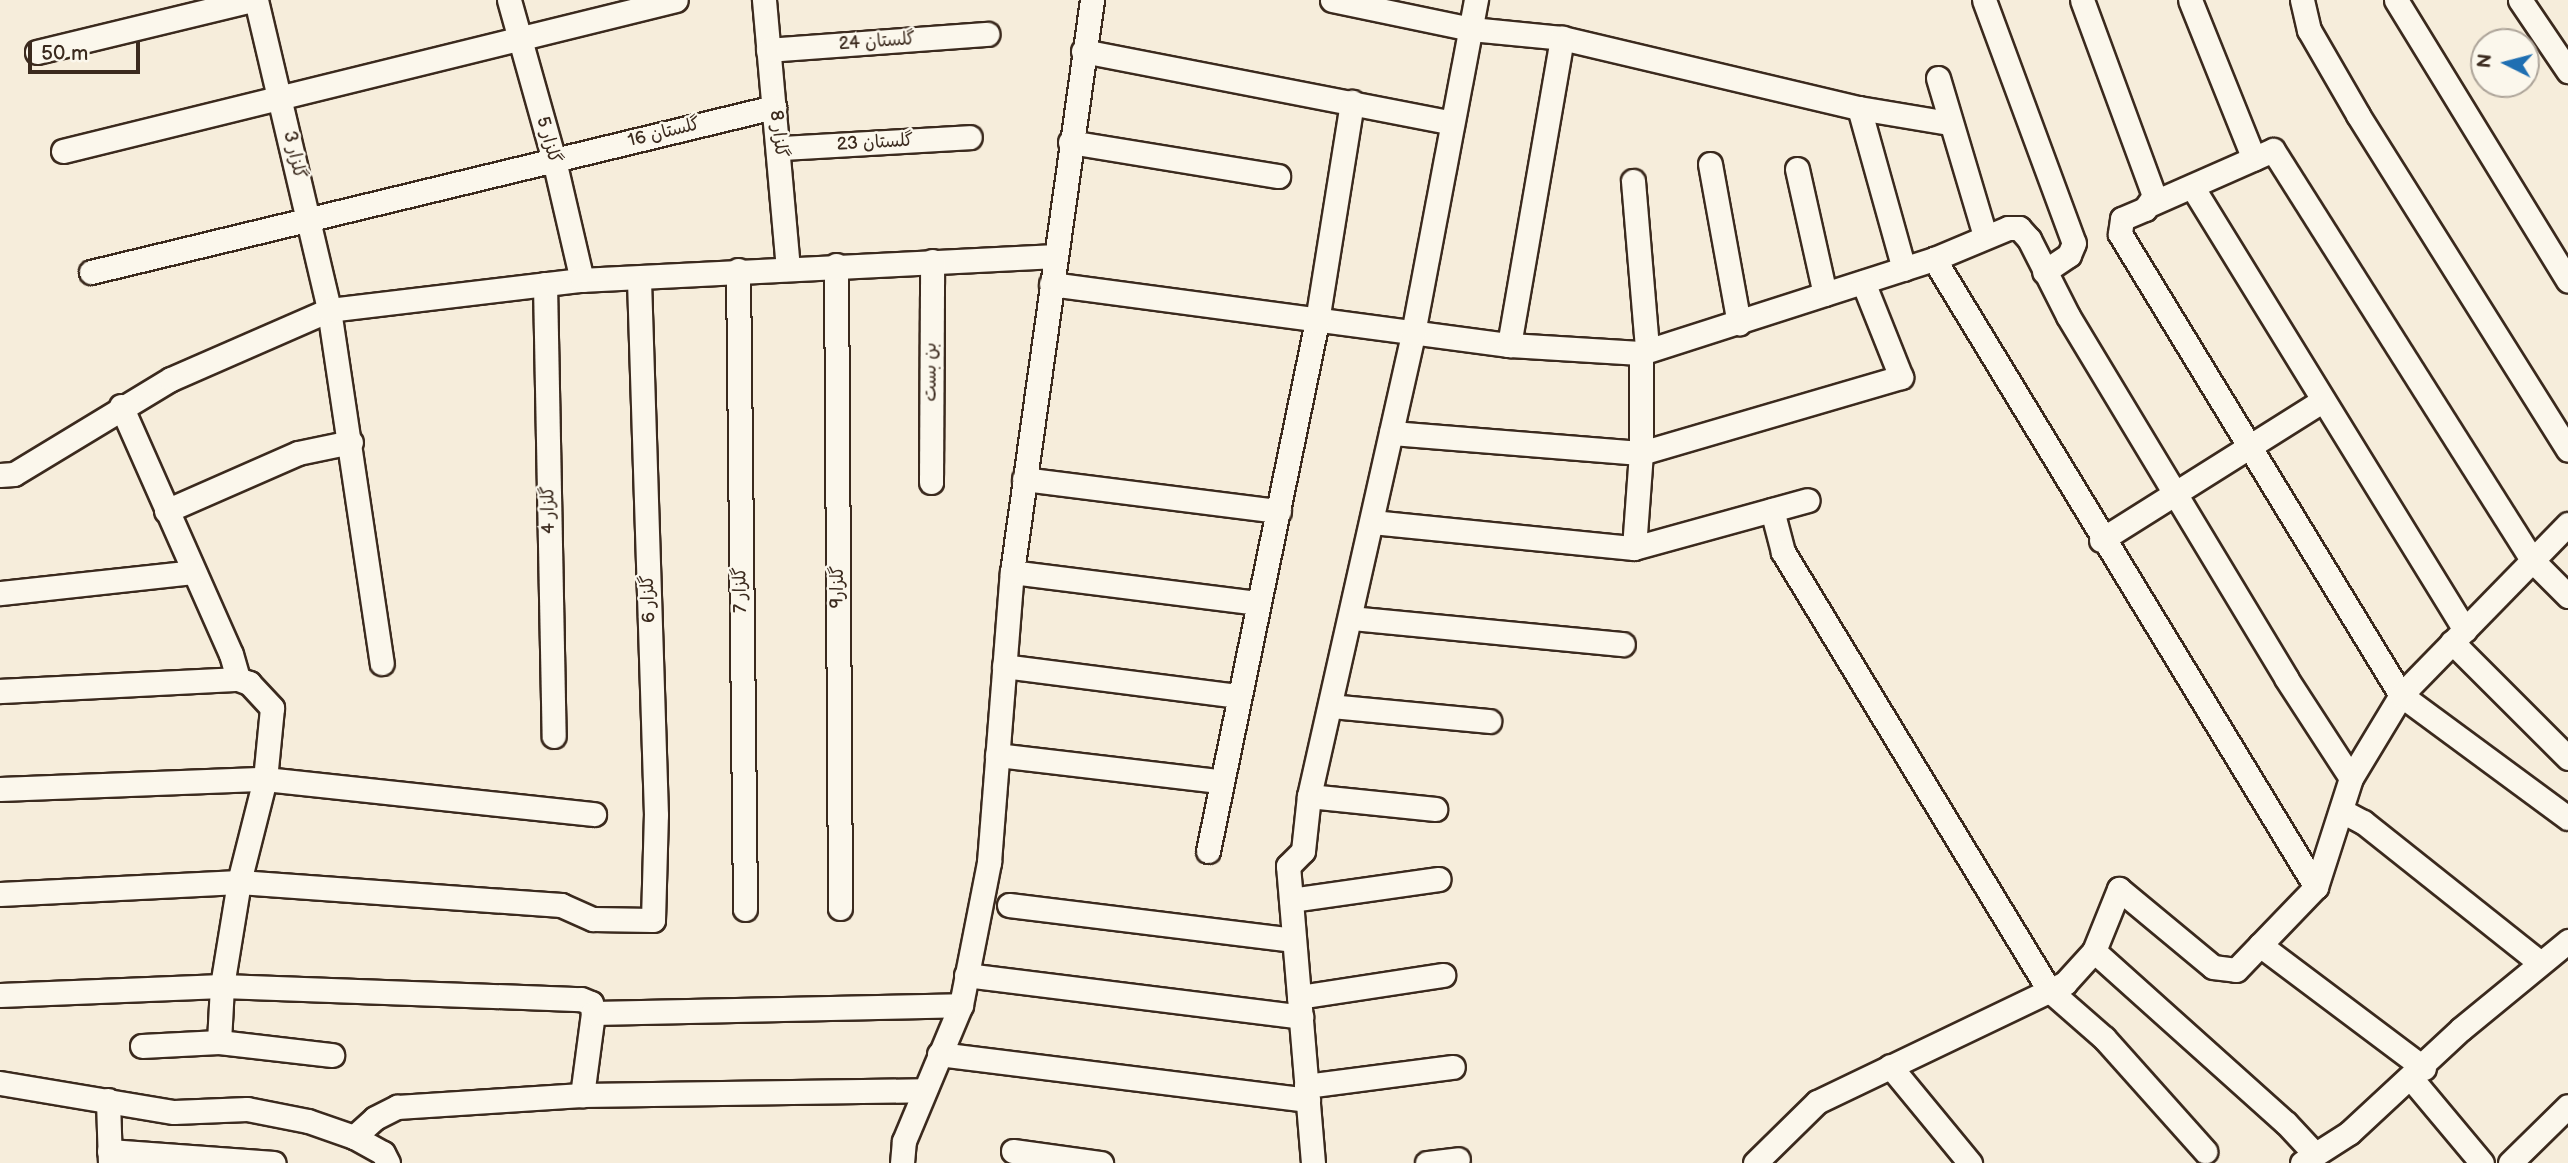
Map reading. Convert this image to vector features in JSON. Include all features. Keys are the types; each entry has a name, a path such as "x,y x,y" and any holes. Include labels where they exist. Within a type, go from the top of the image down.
{"street":[{"path":"37,52 254,0"},
{"name":"گلزار 3","path":"254,0 280,96 329,310 351,442 382,663"},
{"name":"گلزار 5","path":"509,0 554,160 582,280"},
{"path":"63,151 676,0"},
{"name":"گلزار 8","path":"764,0 774,107 781,148 788,269"},
{"path":"902,1163 904,1142 923,1090 961,1005 989,862 1012,572 1054,256 1092,0"},
{"path":"1332,0 1471,29 1562,38 1859,108 1949,123"},
{"path":"1313,1163 1288,866 1303,851 1309,796 1413,333 1476,0"},
{"path":"1984,0 2074,243 2069,255 2044,272"},
{"path":"2082,0 2153,203"},
{"path":"2190,0 2254,159"},
{"path":"2302,0 2309,30 2358,115 2568,450"},
{"path":"2396,0 2568,281"},
{"path":"2520,0 2568,71"},
{"name":"گلستان 24","path":"768,50 987,34"},
{"path":"1509,345 1562,38"},
{"path":"1083,51 1452,123"},
{"path":"1938,78 1949,123 1985,236"},
{"path":"1208,852 1237,696 1279,511 1317,321 1352,102"},
{"name":"گلستان 16","path":"91,272 774,107"},
{"path":"1859,108 1904,269"},
{"name":"گلستان 23","path":"781,148 970,137"},
{"path":"1070,142 1278,176"},
{"path":"2568,596 2532,560 2273,150 2122,219 2120,234 2401,695 2568,818"},
{"path":"1710,164 1739,323"},
{"path":"1797,169 1825,294"},
{"path":"1633,181 1644,351 1642,453 1633,548"},
{"path":"2193,188 2322,401 2459,636 2568,758"},
{"path":"1051,284 1509,345 1644,351 1934,259 1985,236 2019,229 2029,239 2044,272 2175,494 2351,778"},
{"path":"0,475 14,474 171,379 329,310 582,280 1054,256"},
{"path":"1934,259 2101,540 2316,887"},
{"name":"بن بست","path":"931,482 932,261"},
{"name":"گلزار9","path":"836,265 839,908"},
{"name":"گلزار 7","path":"738,270 745,909"},
{"name":"گلزار 6","path":"239,882 561,905 593,919 653,920 656,816 639,278"},
{"path":"1391,433 1642,453 1901,377 1863,282"},
{"name":"گلزار 4","path":"545,284 554,736"},
{"path":"2101,540 2322,401"},
{"path":"121,407 232,654 238,679"},
{"path":"166,511 298,453 351,442"},
{"path":"1024,479 1279,511"},
{"path":"1372,522 1633,548 1808,500"},
{"path":"1772,510 1783,552 2049,990 2104,1038 2205,1151"},
{"path":"1759,1162 1817,1102 1890,1066 1958,1038 2066,983 2094,951 2119,889 2213,967 2236,970 2316,887 2351,778 2401,695 2568,524"},
{"path":"1,593 193,572"},
{"path":"1012,572 1258,603"},
{"path":"1351,618 1623,644"},
{"path":"1004,666 1237,696"},
{"path":"0,691 238,679 249,683 272,708 265,779 239,882 222,986 219,1042"},
{"path":"1330,706 1489,721"},
{"path":"997,755 1220,781"},
{"path":"0,789 265,779 594,814"},
{"path":"1309,796 1435,809"},
{"path":"2342,811 2363,822 2540,963"},
{"path":"1291,900 1439,879"},
{"path":"0,894 239,882"},
{"path":"1009,905 1294,940"},
{"path":"2094,951 2286,1123 2308,1158 2349,1133 2461,1029 2568,941"},
{"path":"2260,945 2417,1072 2482,1163"},
{"path":"966,975 1300,1007 1443,975"},
{"path":"0,995 222,986 581,999 592,1003 593,1013 582,1095"},
{"path":"593,1013 961,1005"},
{"path":"142,1046 219,1042 332,1055"},
{"path":"939,1054 1307,1093 1453,1067"},
{"path":"1890,1066 1970,1163"},
{"path":"0,1083 174,1112 247,1109 308,1121 354,1137 383,1153 388,1163"},
{"path":"354,1137 397,1107 582,1095 923,1090"},
{"path":"108,1100 110,1157 274,1163"},
{"path":"2510,1163 2567,1107"},
{"path":"1013,1151 1101,1163"},
{"path":"1427,1163 1458,1159"}]}
